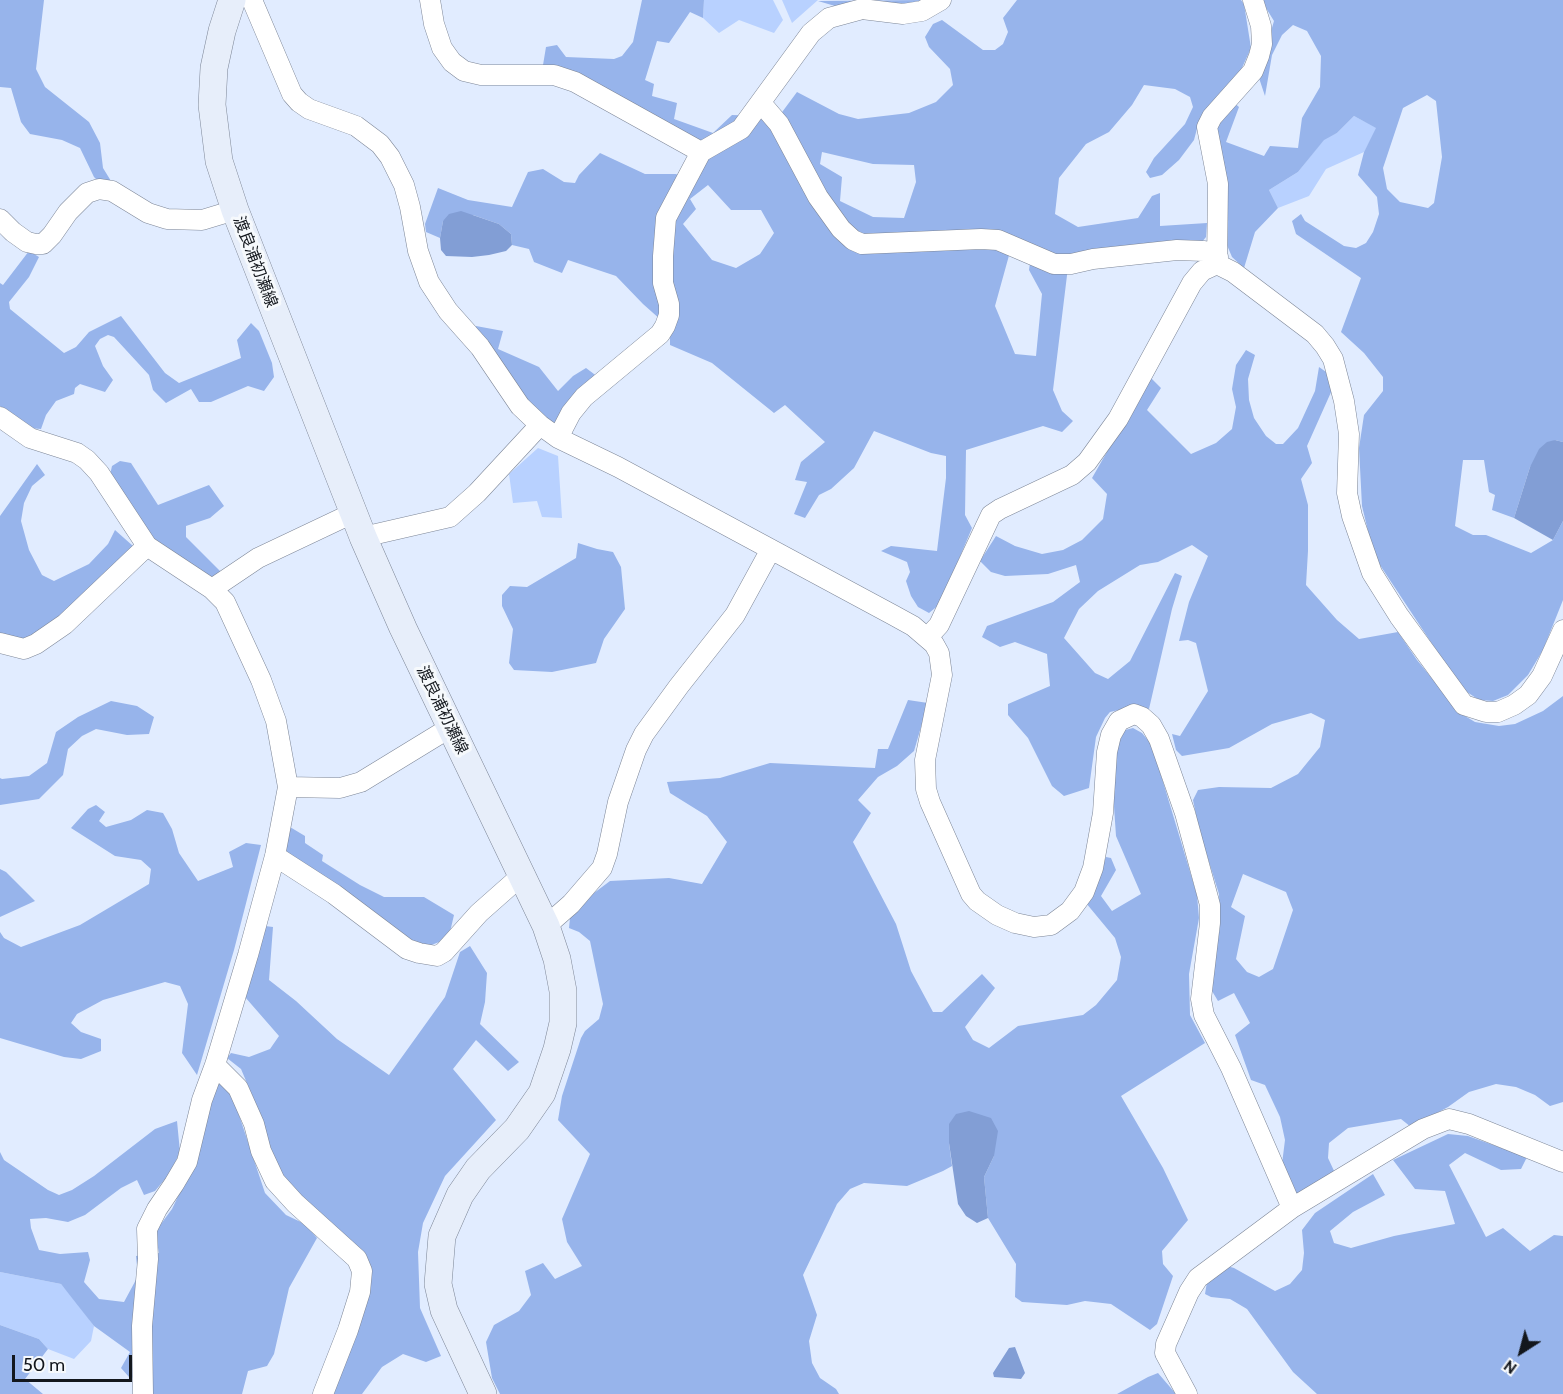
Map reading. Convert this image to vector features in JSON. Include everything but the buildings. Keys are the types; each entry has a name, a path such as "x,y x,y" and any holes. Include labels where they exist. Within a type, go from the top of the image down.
{"main road":[{"name":"渡良浦初瀬線","path":"232,0 214,68 212,105 219,160 235,210 358,525 403,628 546,926 557,959 563,991 562,1023 542,1093 517,1129 478,1169 460,1195 442,1236 438,1260 438,1284 444,1310 483,1394"}],"street":[{"path":"252,0 291,94 298,102 309,109 356,126 380,144 385,151 404,185 418,251 429,282 448,311 480,346 520,406 558,438 627,472 893,615 928,637 939,653 942,675 925,760 926,789 971,894 986,908 1015,923 1034,927 1051,925 1070,911 1090,879 1103,813 1107,752 1111,735 1119,721 1134,714 1151,724 1159,739 1185,813 1210,904 1201,999 1204,1015 1231,1068 1292,1208"},
{"path":"430,0 434,24 442,48 452,62 464,71 481,75 554,75 586,88 701,152"},
{"path":"558,438 571,413 585,398 660,334 665,326 669,315 663,283 666,218 701,152 741,129 812,33 829,18 862,9 903,14 922,10 941,0"},
{"path":"1218,261 1218,184 1207,127 1220,107 1253,70 1259,56 1262,44 1261,26 1253,0"},
{"path":"761,103 779,123 818,197 841,229 853,240 862,244 998,240 1054,264 1071,264 1093,258 1177,250 1204,251 1315,334 1333,359 1344,401 1349,434 1347,493 1372,573 1399,616 1464,705 1486,712 1498,712 1528,695 1542,676 1563,630"},
{"path":"0,219 27,242 43,244 68,212 87,193 99,189 112,191 148,213 167,219 202,220 235,210"},
{"path":"928,637 939,625 991,515 1072,475 1087,462 1118,419 1192,283 1202,271 1218,261"},
{"path":"0,417 30,438 77,453 87,460 99,473 147,546 212,589 225,602 261,680 276,721 288,787 274,856 215,1065 202,1100 187,1162 147,1229 148,1259 142,1326 143,1394"},
{"path":"212,589 258,558 358,525 450,517 477,493 540,424"},
{"path":"0,643 24,649 36,644 65,624 147,546"},
{"path":"546,926 571,904 602,868 618,802 644,734 735,615 771,551"},
{"path":"288,787 340,788 361,782 451,727"},
{"path":"274,856 334,894 407,949 437,956 444,952 479,913 522,875"},
{"path":"215,1065 238,1088 254,1124 261,1151 275,1181 295,1203 357,1259 362,1271 360,1292 348,1330 323,1394"},
{"path":"1187,1394 1165,1353 1166,1344 1189,1292 1198,1278 1292,1208 1423,1129 1449,1119 1490,1132 1563,1162"}],"shaded area":[{"path":"0,0 44,0 36,69 45,87 89,122 100,143 103,168 111,181 103,186 94,177 80,148 62,140 30,134 21,122 11,88 0,87"},
{"path":"642,0 704,0 703,18 690,12 669,43 657,41 645,80 654,84 652,96 677,103 674,119 713,133 732,115 761,116 771,127 797,92 839,114 858,119 909,113 936,102 953,85 950,69 929,47 925,37 933,24 942,20 983,50 995,50 1003,44 1008,32 1003,18 1017,0 1241,0 1244,4 1251,48 1241,70 1209,106 1199,121 1194,140 1179,160 1162,175 1150,178 1146,172 1154,158 1185,124 1193,107 1190,97 1175,89 1144,85 1132,105 1109,132 1086,144 1059,178 1055,214 1078,227 1138,218 1152,196 1160,193 1160,226 1207,223 1206,237 1201,243 1069,259 1053,390 1062,411 1073,421 1062,432 1043,426 966,450 965,515 972,528 940,604 929,613 918,607 911,596 906,581 910,572 907,562 881,551 891,546 937,551 946,478 946,456 931,453 874,431 854,468 831,489 819,495 805,518 794,514 807,482 795,480 801,462 825,442 785,405 774,413 712,363 670,345 670,328 616,276 568,260 562,273 534,262 529,249 512,245 511,234 499,224 473,215 443,221 440,238 426,232 425,224 438,188 468,200 512,207 528,172 543,169 564,182 575,183 579,175 600,153 645,174 676,174 691,181 708,154 604,91 543,65 546,47 557,45 566,57 614,59 622,56 633,42","holes":["822,152 873,164 914,165 916,182 904,218 873,217 840,201 842,177 820,164","708,185 731,210 761,210 774,233 760,254 736,268 712,260 683,224 696,209 690,199","1013,241 1032,248 1029,270 1042,294 1036,356 1015,354 995,306"]},
{"path":"704,0 773,0 783,20 774,33 739,20 719,33 703,18"},
{"path":"782,0 818,0 792,23"},
{"path":"924,0 904,4 857,2 835,6 818,1"},
{"path":"1261,0 1563,0 1563,442 1555,440 1530,467 1514,518 1492,510 1495,495 1489,492 1484,460 1463,460 1455,526 1473,535 1486,535 1531,553 1553,540 1563,521 1563,600 1543,650 1528,675 1508,695 1493,701 1479,700 1467,692 1450,671 1374,556 1362,506 1359,448 1364,415 1383,391 1383,377 1364,353 1341,332 1361,278 1296,234 1292,221 1301,214 1305,221 1344,246 1356,248 1366,243 1373,232 1379,214 1377,197 1358,175 1364,152 1376,128 1354,116 1337,133 1324,140 1298,172 1269,190 1278,208 1255,232 1244,268 1232,257 1224,238 1213,135 1232,101 1239,107 1226,142 1264,156 1270,146 1298,148 1302,118 1320,87 1321,56 1307,31 1293,25 1282,35 1272,55 1265,96 1258,75 1274,21","holes":["1427,95 1436,101 1442,157 1434,203 1428,208 1400,202 1387,189 1383,168 1403,108"]},
{"path":"1354,116 1377,128 1364,152 1326,169 1309,196 1278,208 1269,190 1298,172 1324,139 1337,133"},
{"path":"461,211 499,224 511,234 512,245 506,251 489,255 446,256 441,250 440,238 443,221 449,214"},
{"path":"29,251 39,257 29,277 9,302 10,309 64,353 76,347 89,332 121,316 165,373 179,383 241,358 237,340 251,323 259,331 272,363 274,377 264,391 248,386 211,402 199,402 191,389 166,403 153,390 149,375 114,337 108,335 100,339 95,346 103,366 113,380 105,392 80,384 75,388 74,394 56,401 46,415 41,429 29,428 0,406 0,283 3,285"},
{"path":"476,326 503,331 498,349 539,367 558,391 573,376 586,368 598,377 558,424 550,425 520,396 476,334"},
{"path":"1246,350 1255,355 1248,379 1249,400 1254,418 1266,436 1276,444 1283,444 1298,428 1315,391 1319,367 1329,374 1332,390 1307,446 1312,463 1301,479 1308,505 1306,585 1337,620 1359,639 1398,632 1417,660 1460,713 1475,722 1499,726 1515,724 1543,711 1563,696 1563,1102 1550,1106 1535,1095 1516,1087 1496,1084 1469,1092 1448,1107 1411,1127 1401,1119 1348,1128 1329,1143 1328,1158 1336,1175 1299,1198 1286,1183 1282,1164 1285,1140 1280,1117 1265,1085 1251,1080 1235,1035 1250,1023 1234,993 1218,1001 1212,991 1220,927 1219,894 1199,830 1193,800 1198,790 1219,787 1271,788 1298,774 1320,747 1325,720 1311,713 1272,724 1229,748 1182,756 1176,750 1172,734 1180,736 1208,691 1196,643 1188,640 1179,641 1189,602 1208,556 1192,545 1158,562 1140,565 1098,591 1079,609 1064,638 1095,673 1108,679 1130,661 1175,573 1182,576 1149,709 1136,706 1110,712 1105,718 1096,737 1089,788 1064,796 1052,786 1028,738 1008,715 1008,704 1050,686 1047,654 1015,642 1000,647 982,637 987,626 1053,602 1080,582 1076,565 1048,574 1005,576 991,572 980,561 996,536 1015,546 1042,554 1063,550 1082,540 1103,519 1107,494 1092,478 1150,377 1161,388 1147,410 1191,454 1216,443 1232,429 1236,407 1232,389 1236,365","holes":["1243,874 1286,892 1293,910 1273,969 1259,977 1247,972 1236,959 1245,916 1231,907"]},
{"path":"1555,440 1563,442 1563,521 1553,540 1514,518 1530,467 1539,449 1547,442"},
{"path":"538,448 558,456 562,518 542,517 537,501 513,503 509,474"},
{"path":"120,461 131,463 158,505 209,485 224,506 210,518 186,526 186,537 221,572 211,579 149,540 110,475 112,466"},
{"path":"37,464 45,475 32,486 24,503 21,521 29,550 42,575 54,581 89,564 108,544 115,530 133,546 67,612 34,636 19,639 0,636 0,516"},
{"path":"578,543 613,552 621,567 625,609 604,639 596,663 552,672 514,670 509,663 513,629 502,606 502,595 510,586 527,587 576,558"},
{"path":"908,700 928,703 914,751 897,766 878,777 858,800 871,813 853,842 896,924 911,971 933,1012 942,1012 982,974 995,988 965,1027 973,1040 989,1048 1018,1026 1083,1015 1096,1005 1117,980 1121,957 1115,938 1086,903 1106,857 1111,858 1116,870 1101,896 1112,911 1141,894 1116,836 1112,777 1119,742 1125,730 1133,728 1142,733 1152,745 1197,895 1199,918 1189,974 1190,1015 1205,1043 1121,1096 1163,1168 1188,1220 1162,1251 1163,1264 1173,1276 1157,1324 1150,1330 1111,1304 1085,1301 1067,1305 1022,1302 1015,1297 1016,1264 988,1218 984,1177 994,1156 949,1143 952,1166 943,1171 907,1186 864,1183 850,1189 837,1204 803,1275 817,1315 809,1341 812,1363 820,1378 836,1389 839,1394 500,1394 492,1378 486,1342 494,1325 519,1311 531,1295 525,1271 543,1263 555,1279 582,1266 567,1242 562,1219 590,1154 558,1120 562,1096 581,1038 585,1031 599,1019 603,1004 590,941 579,932 569,928 570,918 594,893 610,881 669,878 702,884 727,842 707,816 670,793 667,782 720,778 770,763 875,768 878,749 888,749"},
{"path":"111,701 137,706 154,717 149,734 127,735 96,729 82,736 68,749 63,775 39,799 0,805 0,778 29,776 47,763 56,732 78,717"},
{"path":"96,805 105,812 99,821 106,827 131,820 147,810 163,813 172,829 179,853 198,881 233,867 229,852 246,843 261,845 234,950 197,1075 182,1053 188,1004 180,986 165,982 103,1000 77,1014 71,1023 81,1032 101,1039 101,1051 81,1059 64,1057 0,1038 0,932 4,938 21,947 80,925 149,884 151,869 141,860 115,856 71,828 88,809"},
{"path":"290,827 305,836 305,843 323,855 322,861 360,885 384,897 424,897 454,915 450,932 439,942 429,946 392,929 283,856"},
{"path":"0,869 6,872 35,901 0,917"},
{"path":"265,926 273,927 269,980 296,1001 337,1039 389,1075 445,997 460,952 470,946 487,973 485,1002 480,1024 519,1062 508,1071 476,1040 453,1069 496,1120 445,1176 423,1223 418,1252 420,1308 441,1356 426,1362 403,1354 382,1367 362,1394 330,1394 367,1283 288,1186 261,1129 255,1102 241,1069 227,1058 231,1053 249,1057 270,1049 279,1036 245,997"},
{"path":"217,1083 226,1084 233,1097 265,1193 286,1215 305,1224 317,1238 289,1288 274,1354 267,1366 248,1371 242,1394 150,1394 151,1380 129,1377 121,1368 130,1352 94,1326 61,1284 0,1272 0,1152 4,1160 59,1195 72,1190 94,1176 155,1129 177,1121 180,1152 170,1173 155,1191 144,1195 137,1180 121,1188 85,1215 68,1222 46,1218 30,1219 39,1250 60,1254 88,1252 90,1260 84,1282 99,1299 124,1302 138,1276 136,1256 159,1253 155,1232 172,1209 196,1159"},
{"path":"969,1111 991,1118 998,1131 994,1156 984,1177 988,1218 977,1223 966,1216 958,1204 949,1143 949,1124 956,1114"},
{"path":"1448,1134 1468,1136 1527,1157 1521,1169 1501,1170 1465,1153 1449,1165 1486,1237 1503,1228 1530,1251 1554,1235 1563,1236 1563,1394 1317,1394 1293,1372 1247,1309 1230,1299 1205,1294 1207,1282 1227,1266 1275,1291 1290,1284 1302,1270 1304,1253 1302,1230 1315,1213 1373,1174 1385,1195 1353,1212 1330,1231 1334,1243 1351,1248 1394,1236 1455,1224 1445,1191 1415,1189 1393,1160"},
{"path":"0,1272 61,1284 94,1326 91,1341 74,1359 48,1349 39,1339 0,1325"},
{"path":"0,1325 39,1339 48,1349 25,1379 43,1394 0,1394"},
{"path":"1015,1347 1025,1373 1021,1379 994,1377 993,1373 1009,1348"},
{"path":"1158,1373 1176,1394 1117,1394 1148,1377"}]}
